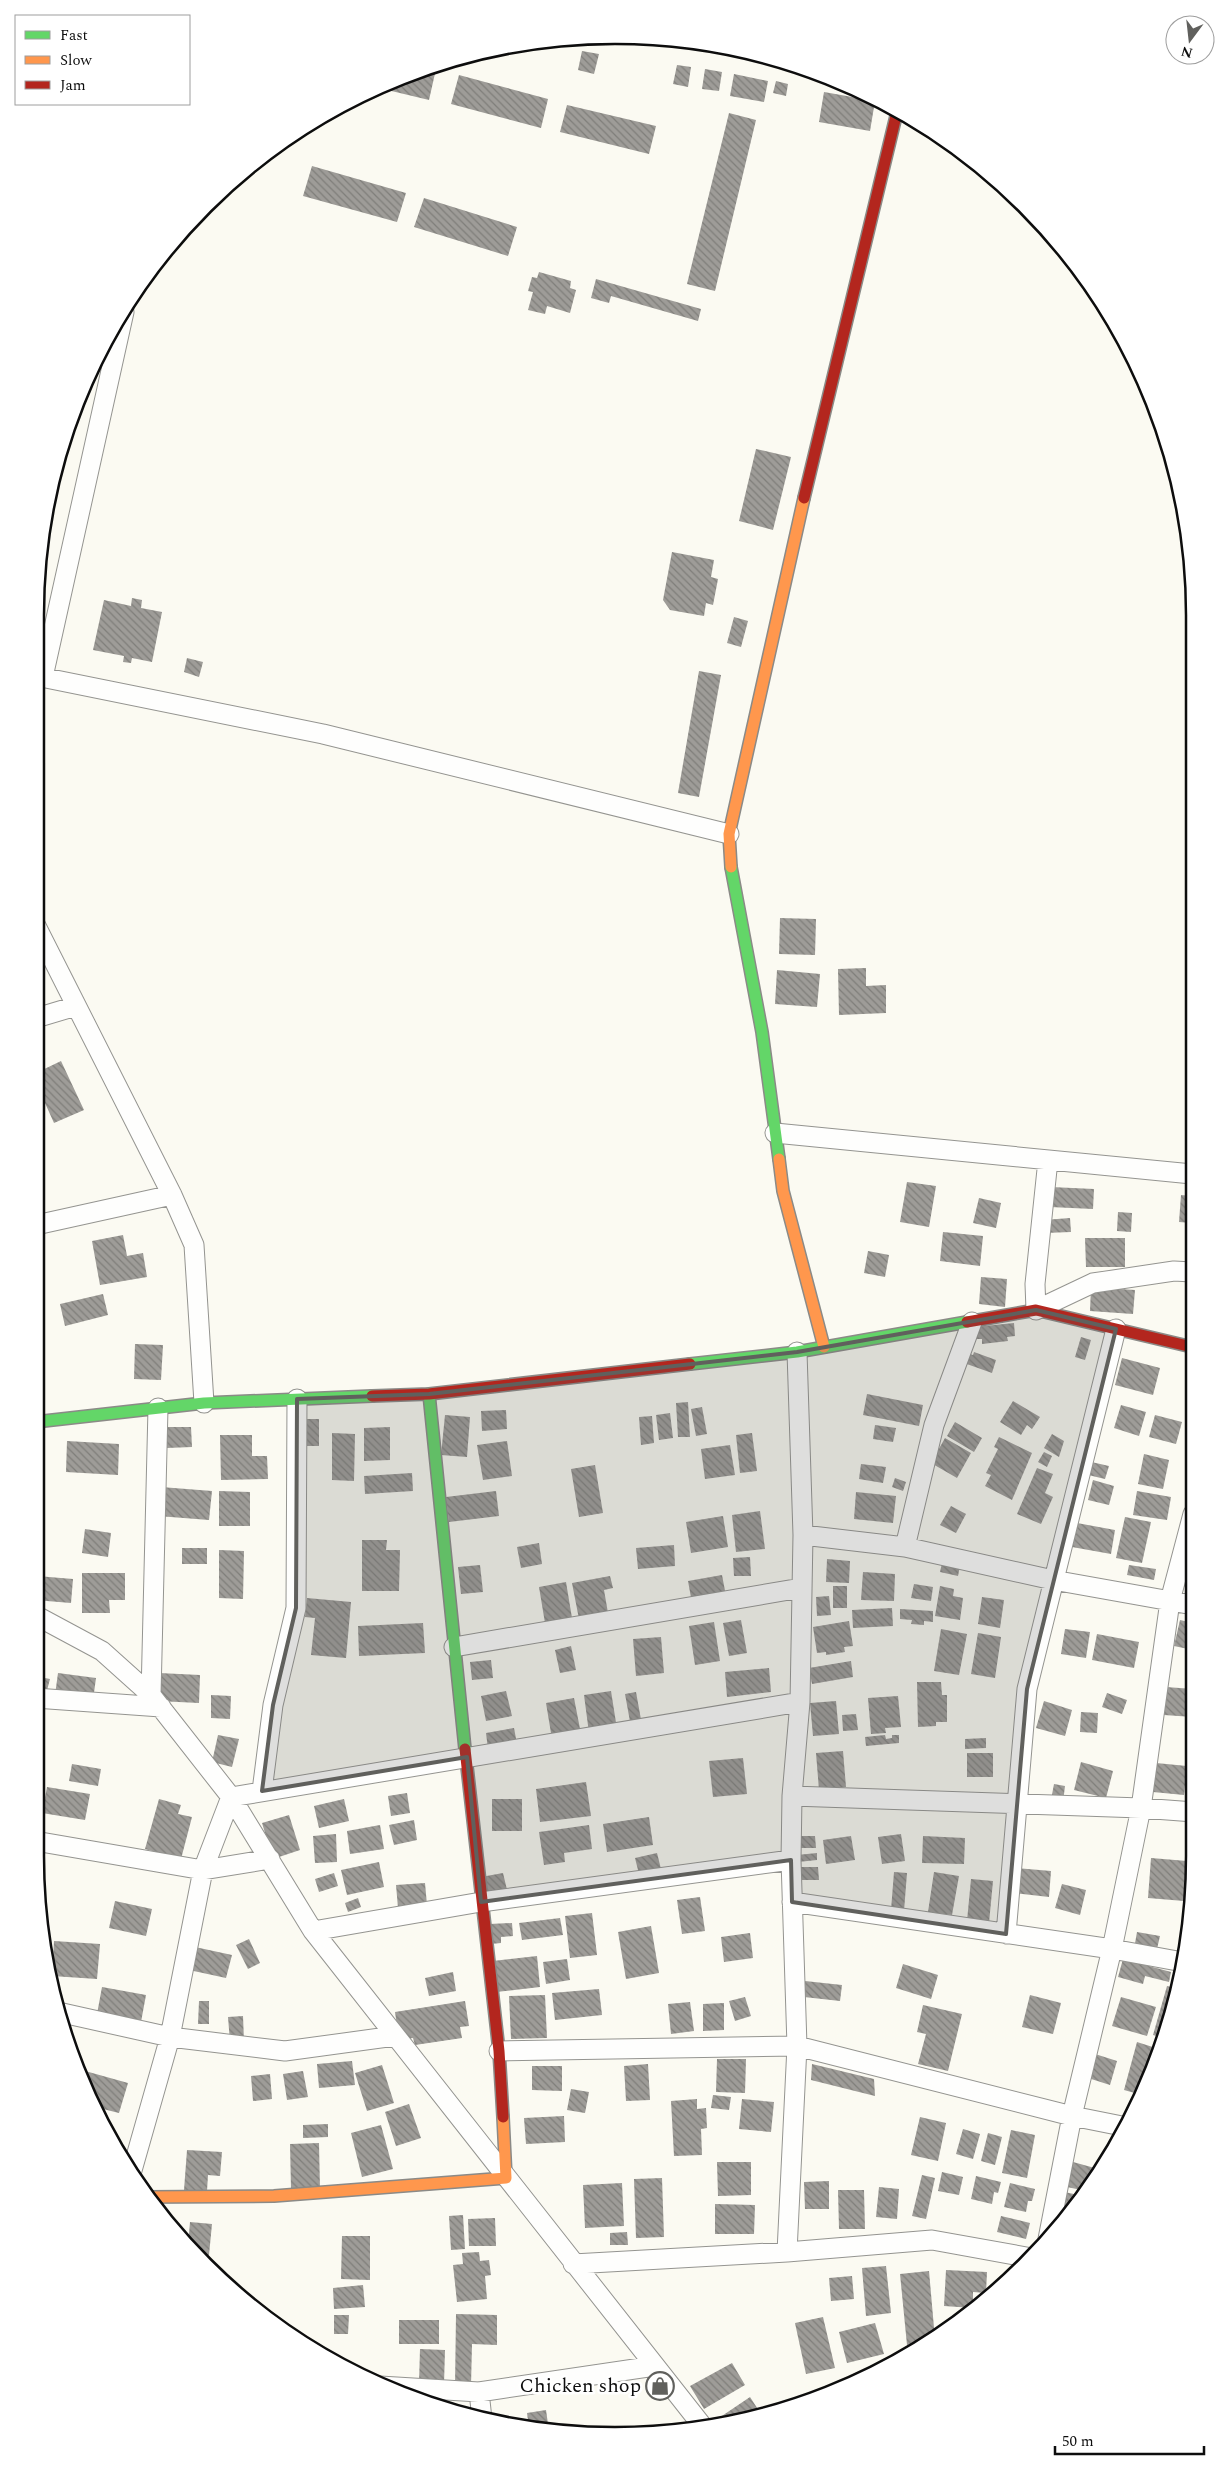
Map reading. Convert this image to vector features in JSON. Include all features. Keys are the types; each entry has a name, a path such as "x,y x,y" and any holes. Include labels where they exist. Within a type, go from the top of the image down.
{"street":[{"path":"824,1347 783,1190 762,1032 732,874 729,834 822,420 862,250 897,118"},
{"path":"44,660 120,329"},
{"path":"44,678 323,734 729,834"},
{"path":"44,942 172,1195 194,1245 204,1403"},
{"path":"44,1016 76,1006"},
{"path":"775,1133 1186,1173"},
{"path":"1036,1310 1035,1284 1048,1160"},
{"path":"44,1223 172,1195"},
{"path":"44,1421 204,1403 429,1394 797,1352 1036,1310 1093,1283 1174,1271 1186,1272"},
{"path":"1036,1310 1186,1346"},
{"path":"904,1547 934,1426 972,1322"},
{"path":"1006,1934 1027,1689 1116,1329"},
{"path":"787,2252 797,2046 792,1902 792,1796 800,1702 803,1535 797,1352"},
{"path":"429,1394 481,1902 499,2051 506,2178"},
{"path":"262,1791 273,1705 296,1608 298,1399"},
{"path":"156,1701 158,1408"},
{"path":"803,1535 904,1547 1053,1580 1186,1604"},
{"path":"1051,2225 1072,2116 1112,1949 1141,1808 1170,1601 1186,1540"},
{"path":"454,1647 801,1588"},
{"path":"44,1620 102,1651 156,1701 232,1797 313,1931 573,2264 698,2421"},
{"path":"44,1698 156,1701"},
{"path":"232,1797 800,1702"},
{"path":"792,1796 1141,1808 1186,1811"},
{"path":"134,2164 170,2037 203,1870 232,1797"},
{"path":"44,1844 203,1870 270,1859"},
{"path":"313,1931 481,1902 792,1860"},
{"path":"792,1902 1112,1949 1176,1961"},
{"path":"66,2014 170,2037 285,2051 396,2036"},
{"path":"499,2051 797,2046 1072,2116 1119,2125"},
{"path":"157,2197 274,2196 506,2178"},
{"path":"573,2264 787,2252 932,2240 1022,2256"},
{"path":"406,2388 479,2392 655,2366"},
{"path":"479,2392 481,2411"}],"highlighted area":[{"path":"1036,1310 1116,1329 1027,1689 1006,1934 792,1902 791,1860 481,1902 467,1757 262,1791 273,1705 296,1608 297,1399 429,1394 797,1352"}],"building":[{"path":"582,51 599,54 594,74 578,70"},
{"path":"677,65 691,67 688,87 673,84"},
{"path":"705,69 722,72 719,91 702,89"},
{"path":"435,73 429,100 389,90"},
{"path":"734,74 768,81 764,102 730,96"},
{"path":"459,75 548,99 541,128 451,104"},
{"path":"776,81 788,84 786,96 773,93"},
{"path":"824,92 857,98 874,106 870,131 819,122"},
{"path":"567,105 656,126 649,154 560,132"},
{"path":"729,113 756,120 715,291 687,284"},
{"path":"312,166 406,193 397,222 303,196"},
{"path":"424,198 517,227 508,256 414,227"},
{"path":"539,272 571,281 570,288 576,290 570,313 547,306 545,314 528,310 533,292 528,291 532,277 537,278"},
{"path":"596,279 701,309 698,321 611,296 609,303 591,298"},
{"path":"756,449 791,457 773,530 739,521"},
{"path":"672,552 714,560 711,577 718,579 713,605 706,603 704,616 670,610 663,600"},
{"path":"132,598 142,600 141,608 162,612 152,662 132,658 131,663 123,662 124,656 93,650 104,600 131,606"},
{"path":"734,617 748,621 741,647 727,643"},
{"path":"187,658 203,662 199,677 184,672"},
{"path":"699,671 721,675 699,797 678,793"},
{"path":"780,918 816,919 815,955 779,954"},
{"path":"866,968 866,986 886,985 886,1013 839,1015 838,969"},
{"path":"777,970 820,974 817,1007 775,1004"},
{"path":"61,1061 84,1110 54,1123 44,1101 44,1069"},
{"path":"907,1182 936,1186 929,1227 900,1222"},
{"path":"1051,1187 1094,1189 1093,1209 1050,1207"},
{"path":"1181,1195 1186,1195 1186,1223 1179,1222"},
{"path":"979,1198 1001,1203 996,1228 973,1223"},
{"path":"1118,1212 1132,1213 1131,1232 1117,1231"},
{"path":"1070,1218 1071,1232 1045,1233 1044,1220"},
{"path":"943,1232 983,1236 980,1266 940,1261"},
{"path":"123,1235 127,1256 143,1253 147,1277 100,1285 92,1241"},
{"path":"1085,1238 1125,1238 1125,1267 1086,1267"},
{"path":"868,1251 889,1255 885,1277 864,1273"},
{"path":"981,1277 1007,1279 1005,1307 979,1304"},
{"path":"1091,1287 1135,1290 1133,1314 1090,1311"},
{"path":"103,1294 108,1315 65,1326 60,1304"},
{"path":"1014,1323 1015,1336 1007,1337 1008,1341 982,1344 982,1339 975,1339 974,1327"},
{"path":"1081,1337 1091,1340 1085,1360 1075,1357"},
{"path":"135,1344 163,1345 161,1380 134,1379"},
{"path":"974,1352 996,1360 992,1373 964,1363 967,1353 973,1355"},
{"path":"1122,1358 1160,1368 1153,1395 1115,1385"},
{"path":"867,1394 923,1405 919,1426 863,1415"},
{"path":"1013,1401 1040,1417 1032,1429 1027,1425 1021,1435 1000,1422"},
{"path":"688,1402 690,1437 678,1437 676,1403"},
{"path":"1121,1405 1146,1412 1139,1436 1114,1428"},
{"path":"702,1407 707,1434 696,1436 691,1409"},
{"path":"506,1410 507,1429 482,1431 481,1411"},
{"path":"670,1413 673,1438 659,1440 656,1415"},
{"path":"445,1415 470,1417 467,1457 441,1455"},
{"path":"1155,1415 1182,1422 1176,1444 1149,1437"},
{"path":"652,1416 654,1443 641,1445 639,1417"},
{"path":"301,1419 319,1419 319,1446 300,1446"},
{"path":"955,1422 982,1438 974,1452 947,1436"},
{"path":"875,1425 896,1428 893,1442 873,1439"},
{"path":"166,1427 191,1427 192,1447 167,1448"},
{"path":"390,1427 390,1460 364,1461 364,1428"},
{"path":"332,1433 355,1434 354,1481 332,1480"},
{"path":"752,1433 757,1471 740,1473 736,1435"},
{"path":"1052,1434 1064,1441 1059,1457 1044,1448"},
{"path":"220,1435 252,1435 252,1456 267,1456 268,1479 221,1480"},
{"path":"999,1437 1032,1453 1012,1500 985,1486 991,1475 986,1473 998,1449 994,1447"},
{"path":"945,1438 971,1453 957,1478 931,1463"},
{"path":"67,1441 119,1444 118,1475 66,1472"},
{"path":"507,1441 512,1476 483,1480 477,1445"},
{"path":"730,1445 735,1475 705,1479 701,1449"},
{"path":"1044,1452 1052,1456 1047,1467 1038,1462"},
{"path":"1144,1454 1169,1460 1163,1489 1138,1484"},
{"path":"1087,1461 1109,1466 1105,1479 1084,1474"},
{"path":"861,1464 886,1467 883,1483 859,1479"},
{"path":"595,1465 603,1513 579,1517 571,1469"},
{"path":"1037,1468 1053,1474 1045,1493 1053,1497 1041,1524 1017,1514"},
{"path":"412,1473 413,1491 365,1494 364,1476"},
{"path":"895,1478 906,1482 903,1491 892,1487"},
{"path":"1093,1480 1114,1486 1109,1505 1088,1500"},
{"path":"161,1487 212,1491 209,1520 158,1516"},
{"path":"219,1491 250,1492 250,1526 219,1526"},
{"path":"496,1491 499,1516 449,1522 446,1497"},
{"path":"1137,1491 1171,1497 1167,1520 1133,1515"},
{"path":"856,1492 896,1496 893,1523 854,1519"},
{"path":"951,1506 966,1514 956,1533 940,1525"},
{"path":"760,1511 765,1549 736,1552 732,1515"},
{"path":"723,1516 728,1547 691,1553 686,1522"},
{"path":"1125,1517 1151,1522 1142,1563 1116,1558"},
{"path":"1077,1523 1115,1530 1111,1554 1072,1547"},
{"path":"85,1529 111,1533 108,1557 82,1553"},
{"path":"362,1540 387,1540 386,1550 400,1550 399,1591 362,1591"},
{"path":"539,1543 542,1564 521,1568 517,1547"},
{"path":"674,1545 675,1566 638,1569 636,1548"},
{"path":"182,1548 207,1548 207,1564 182,1564"},
{"path":"219,1550 244,1551 243,1599 219,1598"},
{"path":"750,1557 751,1576 734,1576 733,1558"},
{"path":"827,1559 850,1561 849,1583 826,1582"},
{"path":"942,1563 960,1566 958,1576 940,1572"},
{"path":"480,1565 483,1592 461,1594 458,1567"},
{"path":"1129,1565 1156,1569 1154,1580 1127,1575"},
{"path":"1186,1566 1186,1587 1180,1585"},
{"path":"863,1572 895,1574 894,1601 861,1600"},
{"path":"82,1573 125,1573 125,1600 109,1600 110,1613 82,1613"},
{"path":"722,1575 726,1596 692,1603 688,1581"},
{"path":"610,1576 613,1588 604,1590 608,1613 579,1619 572,1583"},
{"path":"44,1577 73,1579 71,1603 44,1601"},
{"path":"566,1582 572,1618 545,1623 539,1587"},
{"path":"914,1584 933,1587 931,1601 911,1598"},
{"path":"833,1586 847,1586 847,1608 833,1608"},
{"path":"940,1586 954,1589 953,1596 963,1598 960,1620 935,1616"},
{"path":"829,1596 831,1615 817,1616 816,1597"},
{"path":"982,1597 1004,1600 1000,1628 978,1624"},
{"path":"307,1598 351,1602 346,1658 311,1655 315,1618 305,1617"},
{"path":"892,1608 893,1626 853,1628 852,1610"},
{"path":"900,1609 933,1611 933,1622 924,1621 924,1625 911,1624 912,1620 900,1619"},
{"path":"741,1620 747,1653 729,1656 723,1623"},
{"path":"1180,1620 1186,1621 1186,1649 1174,1646"},
{"path":"849,1621 853,1646 844,1647 845,1652 826,1655 826,1652 817,1653 813,1627"},
{"path":"714,1622 720,1661 695,1665 689,1626"},
{"path":"423,1623 425,1653 359,1656 358,1626"},
{"path":"941,1629 967,1634 959,1675 934,1671"},
{"path":"1065,1629 1090,1632 1086,1658 1061,1654"},
{"path":"978,1633 1001,1637 995,1678 971,1674"},
{"path":"1097,1634 1139,1642 1134,1668 1092,1660"},
{"path":"661,1637 664,1673 636,1676 633,1639"},
{"path":"571,1646 576,1670 560,1673 555,1650"},
{"path":"491,1660 493,1678 472,1680 470,1662"},
{"path":"851,1661 853,1677 812,1684 809,1668"},
{"path":"769,1668 771,1692 727,1697 725,1672"},
{"path":"58,1673 96,1678 93,1700 55,1695"},
{"path":"159,1673 200,1675 199,1703 158,1701"},
{"path":"44,1678 50,1679 44,1698"},
{"path":"917,1682 941,1682 942,1695 947,1695 947,1722 936,1722 936,1726 918,1727"},
{"path":"1166,1687 1186,1688 1186,1717 1164,1715"},
{"path":"506,1691 512,1716 486,1721 481,1696"},
{"path":"611,1691 617,1729 589,1733 584,1695"},
{"path":"636,1692 642,1725 631,1727 625,1694"},
{"path":"1107,1693 1127,1700 1122,1714 1102,1707"},
{"path":"211,1695 231,1696 230,1719 211,1718"},
{"path":"898,1696 901,1727 885,1728 886,1733 871,1734 868,1698"},
{"path":"574,1698 581,1734 552,1739 546,1703"},
{"path":"836,1701 839,1734 813,1736 810,1703"},
{"path":"1044,1701 1072,1710 1065,1736 1036,1728"},
{"path":"1081,1712 1098,1713 1097,1733 1080,1732"},
{"path":"856,1714 858,1730 843,1731 842,1715"},
{"path":"514,1728 517,1744 488,1749 486,1733"},
{"path":"218,1735 239,1739 232,1767 212,1762"},
{"path":"885,1735 886,1739 892,1738 892,1735 899,1735 899,1743 866,1746 865,1737"},
{"path":"986,1738 986,1748 965,1749 965,1739"},
{"path":"843,1751 846,1787 819,1790 816,1753"},
{"path":"967,1753 993,1753 993,1777 967,1777"},
{"path":"743,1758 747,1794 713,1797 709,1761"},
{"path":"1081,1762 1113,1771 1106,1798 1074,1790"},
{"path":"1156,1763 1186,1766 1184,1795 1153,1792"},
{"path":"72,1764 101,1769 98,1786 69,1781"},
{"path":"586,1782 591,1816 540,1822 536,1789"},
{"path":"1054,1784 1065,1786 1063,1802 1051,1800"},
{"path":"47,1787 90,1794 85,1820 44,1813"},
{"path":"407,1793 410,1813 391,1816 388,1796"},
{"path":"159,1799 181,1805 178,1814 192,1817 181,1859 145,1849"},
{"path":"344,1799 349,1821 319,1828 314,1806"},
{"path":"492,1799 522,1799 522,1831 492,1831"},
{"path":"289,1815 300,1850 273,1859 262,1823"},
{"path":"649,1817 653,1845 607,1852 603,1824"},
{"path":"414,1820 417,1840 394,1845 389,1825"},
{"path":"380,1825 384,1849 350,1854 347,1831"},
{"path":"589,1825 592,1849 564,1853 565,1862 544,1865 539,1832"},
{"path":"336,1834 337,1862 315,1863 313,1836"},
{"path":"901,1834 905,1861 882,1864 878,1837"},
{"path":"797,1836 815,1836 816,1848 797,1848"},
{"path":"851,1836 855,1860 826,1864 823,1840"},
{"path":"923,1836 965,1838 964,1864 922,1863"},
{"path":"657,1853 661,1869 639,1874 635,1858"},
{"path":"817,1853 817,1860 798,1862 797,1855"},
{"path":"1151,1858 1186,1861 1184,1901 1148,1898"},
{"path":"379,1862 384,1887 347,1895 341,1870"},
{"path":"798,1867 818,1867 819,1880 799,1880"},
{"path":"1015,1868 1051,1871 1049,1897 1013,1893"},
{"path":"894,1872 907,1873 904,1911 891,1910"},
{"path":"934,1872 959,1876 952,1915 928,1912"},
{"path":"334,1873 338,1886 319,1892 315,1879"},
{"path":"503,1873 508,1894 485,1899 481,1877"},
{"path":"971,1879 993,1881 989,1923 967,1921"},
{"path":"425,1883 427,1905 398,1908 396,1885"},
{"path":"1062,1884 1086,1890 1080,1915 1055,1908"},
{"path":"700,1897 705,1931 682,1934 677,1900"},
{"path":"358,1898 361,1907 348,1912 345,1903"},
{"path":"115,1901 152,1909 146,1936 109,1928"},
{"path":"592,1913 597,1955 570,1958 565,1916"},
{"path":"560,1918 563,1935 522,1940 519,1923"},
{"path":"512,1923 513,1936 501,1937 501,1943 491,1944 489,1924"},
{"path":"651,1926 659,1973 626,1979 618,1932"},
{"path":"1137,1932 1160,1936 1156,1953 1134,1949"},
{"path":"750,1933 753,1958 724,1962 721,1937"},
{"path":"249,1939 260,1963 248,1969 236,1945"},
{"path":"54,1941 100,1944 97,1979 57,1976 53,1956"},
{"path":"195,1947 232,1955 226,1978 189,1970"},
{"path":"537,1956 540,1987 496,1992 493,1961"},
{"path":"567,1959 570,1980 546,1984 543,1962"},
{"path":"1123,1959 1171,1972 1169,1982 1145,1976 1143,1984 1118,1977"},
{"path":"903,1964 938,1975 931,1999 896,1988"},
{"path":"453,1972 456,1991 429,1996 425,1978"},
{"path":"805,1981 842,1985 840,2001 804,1997"},
{"path":"1167,1986 1171,1987 1157,2036 1153,2035"},
{"path":"102,1987 146,1995 141,2022 97,2014"},
{"path":"599,1989 602,2015 555,2020 552,1993"},
{"path":"545,1995 547,2038 511,2039 509,1996"},
{"path":"1030,1995 1061,2003 1053,2034 1022,2027"},
{"path":"745,1997 751,2016 735,2021 729,2001"},
{"path":"1121,1997 1156,2007 1147,2036 1112,2026"},
{"path":"199,2001 209,2001 209,2024 198,2024"},
{"path":"465,2001 469,2026 460,2027 462,2038 415,2045 413,2038 399,2040 395,2012"},
{"path":"690,2002 694,2031 671,2034 668,2004"},
{"path":"724,2003 724,2030 703,2031 703,2004"},
{"path":"923,2005 962,2014 948,2071 918,2064 926,2034 917,2032"},
{"path":"243,2016 244,2041 230,2042 228,2017"},
{"path":"1137,2042 1153,2047 1135,2093 1124,2090"},
{"path":"1092,2053 1117,2061 1110,2085 1085,2077"},
{"path":"717,2059 746,2059 745,2093 716,2092"},
{"path":"352,2061 355,2085 319,2088 317,2064"},
{"path":"648,2064 650,2100 626,2101 624,2066"},
{"path":"812,2064 874,2079 875,2096 811,2080"},
{"path":"382,2065 394,2103 367,2111 355,2073"},
{"path":"532,2066 562,2066 562,2091 532,2090"},
{"path":"86,2071 128,2083 119,2113 103,2109"},
{"path":"303,2071 308,2097 287,2100 283,2074"},
{"path":"270,2074 272,2099 253,2101 251,2076"},
{"path":"571,2089 589,2092 585,2113 567,2110"},
{"path":"713,2095 731,2097 729,2110 711,2108"},
{"path":"697,2099 697,2109 706,2108 707,2128 701,2129 702,2155 674,2156 671,2101"},
{"path":"742,2099 774,2102 771,2132 739,2129"},
{"path":"409,2104 421,2138 396,2146 385,2112"},
{"path":"564,2116 565,2142 526,2144 524,2118"},
{"path":"920,2117 946,2123 938,2161 911,2155"},
{"path":"328,2124 328,2137 303,2138 303,2125"},
{"path":"381,2125 393,2169 362,2177 351,2133"},
{"path":"963,2129 980,2134 973,2159 956,2154"},
{"path":"1011,2130 1035,2135 1027,2178 1002,2173"},
{"path":"988,2133 1002,2137 995,2165 981,2161"},
{"path":"319,2143 320,2189 291,2189 290,2144"},
{"path":"187,2150 222,2152 220,2176 208,2175 207,2191 184,2190"},
{"path":"717,2162 751,2162 751,2195 718,2196"},
{"path":"1073,2162 1093,2168 1078,2189 1067,2187"},
{"path":"942,2172 963,2177 959,2195 938,2191"},
{"path":"922,2175 935,2178 926,2219 912,2216"},
{"path":"976,2176 1001,2182 998,2193 994,2192 992,2204 971,2199"},
{"path":"662,2178 664,2237 636,2238 634,2179"},
{"path":"829,2181 829,2209 805,2209 804,2182"},
{"path":"622,2183 624,2226 585,2228 583,2185"},
{"path":"1010,2183 1035,2189 1032,2201 1028,2201 1026,2212 1004,2207"},
{"path":"879,2187 899,2189 897,2219 876,2217"},
{"path":"838,2190 864,2190 865,2229 839,2229"},
{"path":"1060,2191 1075,2194 1068,2204 1054,2221"},
{"path":"715,2204 755,2205 754,2234 715,2234"},
{"path":"463,2215 465,2249 451,2250 449,2216"},
{"path":"1001,2216 1030,2223 1026,2239 997,2232"},
{"path":"495,2218 496,2246 469,2246 468,2219"},
{"path":"190,2222 212,2224 209,2255 206,2255 189,2236"},
{"path":"627,2232 628,2245 610,2245 610,2233"},
{"path":"342,2236 370,2236 370,2280 341,2279"},
{"path":"479,2252 480,2261 489,2260 491,2275 485,2276 487,2299 457,2302 453,2265 463,2264 462,2253"},
{"path":"886,2266 891,2313 866,2316 862,2268"},
{"path":"946,2270 987,2272 986,2290 983,2293 973,2292 973,2301 965,2307 944,2306"},
{"path":"929,2271 934,2329 911,2345 907,2345 900,2274"},
{"path":"852,2276 854,2299 831,2301 829,2278"},
{"path":"363,2285 365,2307 334,2309 333,2288"},
{"path":"456,2314 497,2315 497,2345 472,2344 471,2386 455,2386"},
{"path":"334,2315 349,2315 348,2334 334,2334"},
{"path":"823,2317 835,2368 806,2374 795,2323"},
{"path":"399,2320 439,2320 439,2344 399,2344"},
{"path":"875,2323 884,2354 847,2363 839,2332"},
{"path":"420,2349 445,2350 444,2384 419,2383"},
{"path":"732,2363 745,2385 704,2409 690,2386"},
{"path":"750,2397 758,2409 726,2416 720,2417"},
{"path":"546,2410 548,2423 528,2420 527,2413"}],"traffic: fast":[{"path":"731,867 762,1032 779,1159"},
{"path":"690,1364 797,1352 967,1322"},
{"path":"429,1394 465,1749"},
{"path":"44,1421 204,1403 372,1396"}],"traffic: slow":[{"path":"731,867 729,834 804,498"},
{"path":"779,1159 783,1191 824,1347"},
{"path":"157,2197 274,2196 506,2178 503,2117"}],"traffic: jam":[{"path":"804,498 896,117"},
{"path":"967,1322 1036,1310 1186,1346"},
{"path":"372,1396 429,1394 690,1364"},
{"path":"465,1749 499,2051 503,2117"}],"place":[{"name":"Chicken shop","path":"660,2386"}]}
